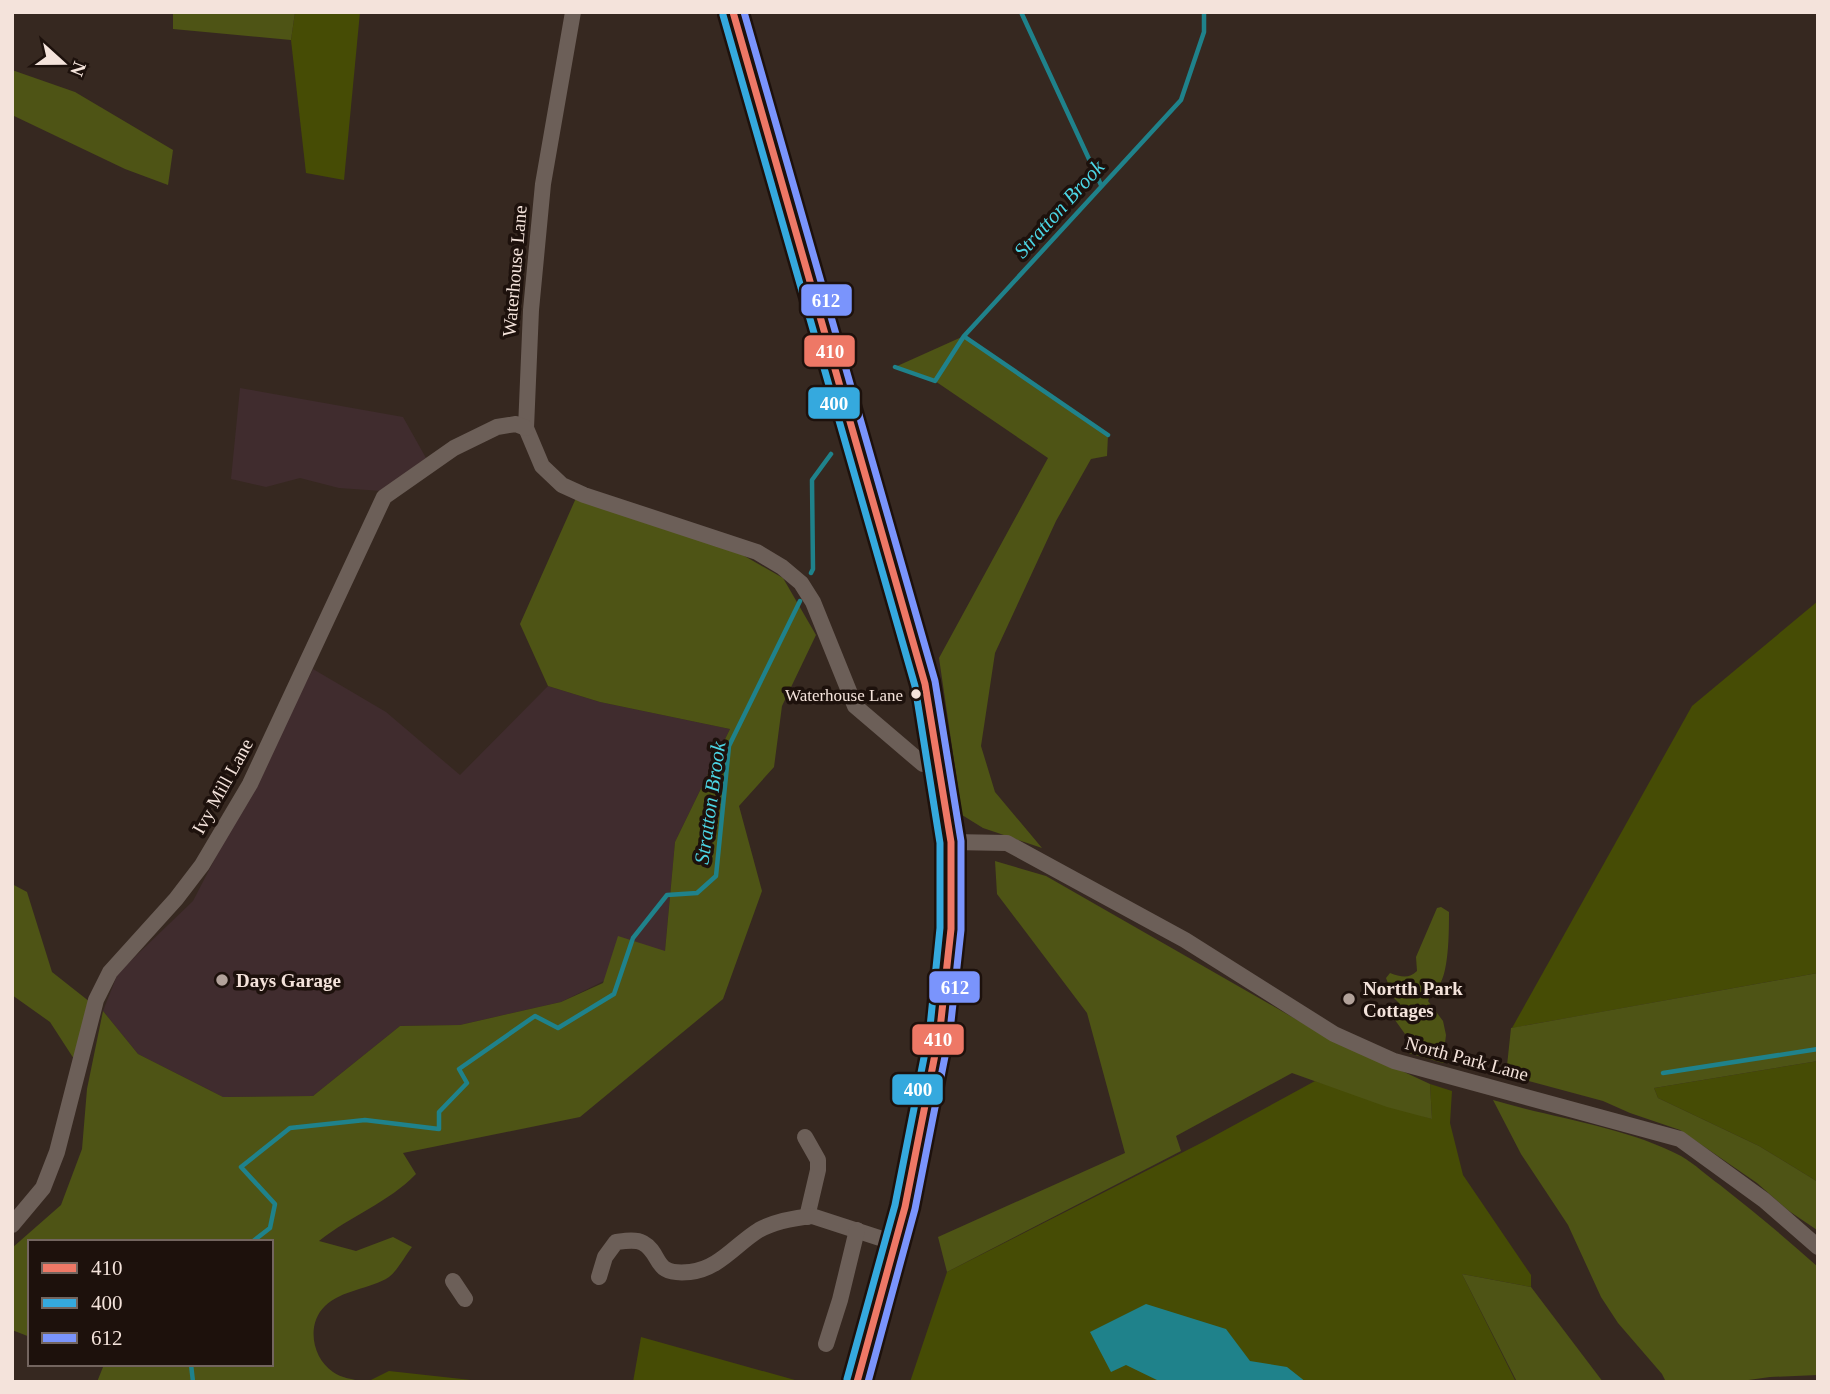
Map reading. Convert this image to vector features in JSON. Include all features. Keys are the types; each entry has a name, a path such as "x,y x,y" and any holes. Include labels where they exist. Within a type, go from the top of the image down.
{"main road":[{"path":"733,12 925,684 951,842 951,929 940,1029 905,1208 857,1382"}],"street":[{"name":"Waterhouse Lane","path":"573,12 543,184 531,310 526,429 542,466 562,485 584,495 757,552 782,567 801,583 813,602 855,706 923,764 939,762"},
{"name":"Ivy Mill Lane","path":"12,1225 43,1188 57,1152 100,991 110,972 176,899 202,865 250,784 384,497 454,447 497,427 516,424 526,429"},
{"name":"North Park Lane","path":"951,842 1007,843 1185,940 1334,1034 1368,1051 1680,1139 1763,1200 1818,1247"},
{"path":"804,1137 818,1160 816,1182 807,1217"},
{"path":"599,1276 606,1257 616,1242 639,1241 646,1245 664,1269 675,1273 693,1272 709,1268 760,1230 781,1221 807,1217 895,1243"},
{"path":"826,1344 857,1230"},
{"path":"453,1281 466,1299"}],"shaded area":[{"path":"240,388 403,417 426,458 382,491 339,488 300,478 266,487 231,479"},
{"path":"313,669 386,712 460,775 548,686 600,702 730,729 675,842 665,951 561,1002 460,1025 400,1026 313,1096 223,1097 138,1054 103,1011 118,973 193,901"}],"green space":[{"path":"173,12 295,12 291,40 173,29"},
{"path":"295,12 360,12 344,180 306,173 291,40"},
{"path":"12,70 75,92 173,150 168,185 125,169 12,115"},
{"path":"964,336 1108,435 1107,456 1091,459 1056,521 995,653 981,746 995,792 1042,848 983,828 962,815 939,658 1048,458 935,381 895,367"},
{"path":"576,498 734,550 783,578 816,635 782,706 774,767 739,806 762,891 723,999 580,1117 403,1153 416,1174 393,1193 319,1241 356,1251 393,1237 412,1247 389,1277 332,1301 319,1313 315,1322 316,1350 326,1366 340,1376 363,1382 97,1382 103,1367 101,1366 273,1366 273,1240 28,1240 28,1336 12,1330 12,1248 61,1205 82,1149 87,1089 103,1011 138,1054 223,1097 313,1096 400,1026 460,1025 561,1002 603,983 618,936 665,951 675,842 730,729 600,702 548,686 520,624"},
{"path":"1818,601 1818,973 1512,1028 1692,706"},
{"path":"995,861 1046,876 1320,1033 1430,1084 1432,1119 1387,1107 1292,1073 1176,1136 1181,1151 947,1272 938,1237 1125,1153 1087,1013 997,894"},
{"path":"12,884 27,892 52,972 90,1002 74,1059 50,1022 12,995"},
{"path":"1441,907 1449,912 1447,958 1441,982 1428,1001 1443,1021 1445,1043 1451,1060 1443,1063 1405,1052 1405,1034 1395,1020 1395,1017 1402,1014 1400,1004 1393,997 1386,978 1390,973 1405,976 1417,971 1416,957 1437,908"},
{"path":"1818,973 1818,1061 1654,1088 1658,1098 1759,1146 1818,1182 1817,1230 1789,1211 1757,1183 1680,1130 1603,1101 1506,1075 1511,1028"},
{"path":"1818,1061 1818,1182 1759,1146 1658,1098 1654,1088"},
{"path":"1315,1081 1432,1119 1430,1084 1452,1091 1450,1123 1463,1175 1531,1275 1531,1287 1462,1274 1516,1382 910,1382 947,1272 1205,1141"},
{"path":"1493,1100 1614,1130 1660,1146 1691,1163 1782,1235 1818,1267 1818,1375 1734,1382 1666,1382 1618,1323 1601,1297 1568,1225 1521,1154"},
{"path":"1462,1274 1531,1287 1603,1382 1517,1382"},
{"path":"641,1337 802,1382 633,1382"},
{"path":"389,1371 480,1381 480,1382 367,1382"}],"water":[{"path":"1146,1304 1226,1329 1250,1361 1287,1367 1306,1382 1161,1382 1126,1365 1111,1372 1090,1332"}],"waterway":[{"path":"1021,12 1101,185"},
{"name":"Stratton Brook","path":"895,367 935,381 964,336 1181,100 1204,32 1204,12"},
{"path":"965,337 1108,435"},
{"name":"Stratton Brook","path":"811,573 812,480 831,454"},
{"name":"Stratton Brook","path":"255,1240 270,1228 275,1204 241,1167 290,1128 365,1120 439,1129 439,1112 467,1083 459,1069 535,1016 558,1028 614,994 633,938 667,895 697,893 716,876 729,746 800,601"},
{"path":"1663,1073 1818,1049"},
{"name":"Stratton Brook","path":"191,1366 193,1382"}],"transit line":[{"name":"410","path":"733,12 925,684 951,842 951,929 940,1029 905,1207 857,1382"},
{"name":"612","path":"744,12 935,681 961,841 961,930 950,1031 915,1209 868,1382"},
{"name":"400","path":"723,15 915,686 940,843 940,928 930,1027 895,1205 847,1379"}],"place":[{"name":"Waterhouse Lane","path":"916,694"},
{"name":"Days Garage","path":"222,980"},
{"name":"Nortth Park Cottages","path":"1349,999"}]}
